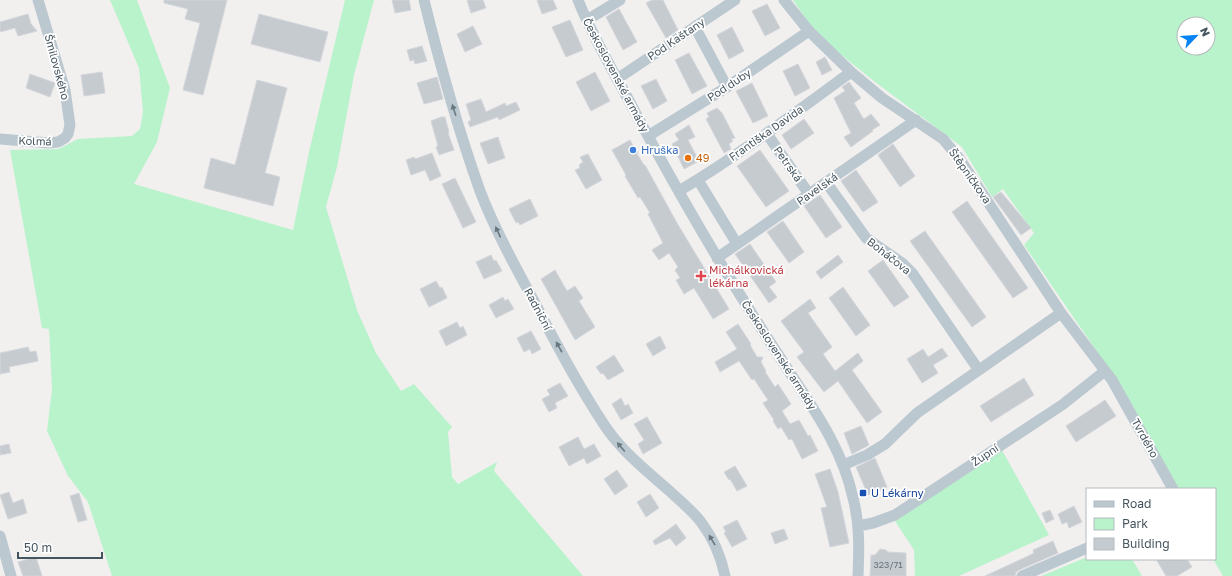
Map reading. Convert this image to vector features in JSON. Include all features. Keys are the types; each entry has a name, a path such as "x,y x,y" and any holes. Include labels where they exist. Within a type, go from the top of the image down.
{"street":[{"name":"Šmilovského","path":"38,0 65,90 70,125 68,134"},
{"name":"Radniční","path":"424,0 440,66 481,192 499,233 528,290 560,351 605,426 634,461 682,502 700,521 715,545 725,576"},
{"name":"Československé armády","path":"578,0 586,20 617,79 717,258 819,417 833,443 843,465 853,497 858,526 858,576"},
{"path":"586,20 620,0"},
{"name":"Pod Kaštany","path":"617,79 735,0"},
{"name":"Štěpničkova","path":"784,0 809,31 851,72 882,98 943,139 960,158 1061,313 1106,371 1117,388"},
{"path":"695,27 727,87"},
{"name":"Pod duby","path":"648,136 727,87 809,31"},
{"name":"Františka Davida","path":"679,191 767,134 851,72"},
{"name":"Pavelská","path":"717,258 916,120"},
{"name":"Kolmá","path":"0,139 52,143 62,140 68,134"},
{"name":"Petrská","path":"767,134 810,194"},
{"path":"698,180 737,244"},
{"name":"Boháčova","path":"826,182 866,238 902,263 912,274 978,369"},
{"path":"843,465 885,444 917,413 978,369 1061,313"},
{"name":"Župní","path":"858,526 873,523 895,515 1062,404 1106,371"},
{"name":"Tvrdého","path":"1117,388 1173,488"},
{"path":"0,536 11,576"},
{"path":"1022,576 1086,548"}],"green space":[{"path":"110,0 137,0 170,88 157,142 134,184 293,230 309,152 345,0 374,0 354,75 337,167 326,207 357,310 376,353 401,391 414,384 452,427 448,432 452,477 458,484 497,462 494,471 583,576 112,576 88,502 68,476 47,431 52,389 49,329 42,328 10,150 59,149 78,139 132,136 140,129 143,112 139,68"},
{"path":"793,0 1232,0 1232,576 1223,576 1214,560 1216,560 1216,488 1174,488 1111,372 1024,245 1034,233 1003,189 992,197 962,147 875,82 818,36"},
{"path":"1002,450 1049,535 959,576 915,576 914,550 895,521"},
{"path":"1086,557 1086,560 1133,560 1142,576 1041,576"}],"building":[{"path":"164,0 227,0 203,95 183,90 200,23 185,19 188,9 164,3"},
{"path":"392,0 409,0 411,10 395,13"},
{"path":"467,0 483,0 486,8 471,13"},
{"path":"537,0 553,0 557,9 542,14"},
{"path":"652,0 663,0 678,30 666,38 646,3"},
{"path":"767,4 780,28 765,36 752,11"},
{"path":"619,9 637,42 623,50 606,17"},
{"path":"28,14 31,24 37,31 18,36 15,28 0,32 0,22"},
{"path":"259,14 328,32 320,62 251,44"},
{"path":"570,20 583,50 566,57 552,27"},
{"path":"473,26 482,44 465,52 457,34"},
{"path":"732,27 744,51 729,59 717,35"},
{"path":"422,46 427,61 415,64 414,60 410,61 407,50"},
{"path":"689,53 707,86 692,94 675,60"},
{"path":"825,57 832,70 822,75 816,62"},
{"path":"798,64 810,88 795,96 783,71"},
{"path":"102,72 105,93 84,96 81,75"},
{"path":"595,72 610,101 591,111 576,82"},
{"path":"30,74 55,83 50,97 26,88"},
{"path":"437,77 443,99 424,104 417,83"},
{"path":"656,79 667,101 653,109 641,86"},
{"path":"257,80 287,88 265,173 280,177 273,206 204,188 211,158 235,165"},
{"path":"849,82 861,98 854,103 863,118 864,119 871,114 880,125 851,147 844,137 851,133 834,98 845,91 842,87"},
{"path":"752,83 768,116 753,123 736,91"},
{"path":"481,99 486,112 505,103 506,106 516,102 520,110 499,120 498,117 470,127 468,122 471,120 466,104"},
{"path":"717,108 722,113 735,138 731,139 733,141 729,144 731,149 724,153 706,119 709,117 707,113"},
{"path":"445,117 448,133 454,150 439,155 431,121"},
{"path":"804,119 814,133 791,149 782,135"},
{"path":"689,125 695,137 688,140 699,161 684,169 672,144 679,140 675,134"},
{"path":"498,137 505,158 488,164 480,143"},
{"path":"630,140 635,149 638,151 637,154 645,165 677,223 729,309 713,319 694,288 684,294 676,280 680,278 675,270 678,267 669,253 659,260 652,250 663,243 648,214 650,213 640,197 638,198 612,150"},
{"path":"893,144 915,176 900,187 878,155"},
{"path":"760,150 789,191 766,207 737,166"},
{"path":"432,153 441,176 430,181 425,170 411,175 406,160 414,157 415,159"},
{"path":"588,154 602,180 586,189 575,170 580,168 579,165 583,162 580,157"},
{"path":"856,170 878,202 863,212 841,181"},
{"path":"455,178 476,222 463,228 442,184"},
{"path":"1001,192 1031,228 1021,235 993,197"},
{"path":"820,195 842,227 826,238 804,206"},
{"path":"530,199 538,216 520,225 518,222 516,223 509,209"},
{"path":"967,201 1028,288 1013,298 952,212"},
{"path":"783,221 804,252 789,263 767,232"},
{"path":"925,231 986,317 972,327 910,241"},
{"path":"750,244 776,282 769,287 777,297 769,303 735,254"},
{"path":"491,255 494,261 496,260 502,271 484,279 476,262"},
{"path":"838,255 843,262 821,279 816,272"},
{"path":"883,260 909,297 894,307 868,271"},
{"path":"555,270 567,291 575,286 583,298 579,301 595,327 575,340 541,279"},
{"path":"436,281 440,288 442,287 447,298 429,307 420,289"},
{"path":"843,287 870,325 856,336 829,298"},
{"path":"503,297 505,301 508,299 514,309 496,318 489,305"},
{"path":"810,299 816,308 808,313 832,347 823,354 835,371 858,353 863,361 852,370 882,412 867,423 838,381 824,392 797,357 804,352 781,321"},
{"path":"457,322 460,328 463,326 467,335 446,346 439,331"},
{"path":"738,324 751,344 750,345 757,357 763,357 761,362 766,371 765,372 775,387 778,384 791,404 782,411 790,424 799,420 808,436 810,435 818,451 802,459 792,439 789,440 781,427 778,429 763,403 768,400 754,379 752,380 739,361 720,372 715,362 737,349 726,332"},
{"path":"531,331 541,349 532,354 530,349 524,352 517,338"},
{"path":"660,336 666,348 653,356 646,344"},
{"path":"28,347 30,352 36,351 38,361 9,367 10,372 0,374 0,353"},
{"path":"942,348 948,356 933,365 938,373 922,383 907,359 923,349 928,357"},
{"path":"614,355 624,371 608,380 596,367"},
{"path":"1024,378 1034,395 991,422 980,406"},
{"path":"560,383 568,396 555,403 557,408 549,412 542,399 550,395 547,390"},
{"path":"621,398 625,406 628,404 633,413 621,420 612,404"},
{"path":"1105,400 1116,416 1076,442 1066,426"},
{"path":"647,417 662,443 643,454 638,444 644,440 634,424"},
{"path":"861,426 869,445 852,454 844,433"},
{"path":"578,437 584,449 594,444 601,456 587,464 584,458 569,466 559,447"},
{"path":"9,444 11,453 0,455 0,446"},
{"path":"875,458 887,487 868,495 856,467"},
{"path":"735,466 747,486 737,491 724,472"},
{"path":"830,469 838,492 849,543 830,547 821,508 827,507 815,474"},
{"path":"617,470 628,486 615,495 604,479"},
{"path":"9,492 13,503 23,499 27,513 8,519 0,495"},
{"path":"79,493 87,520 78,522 70,496"},
{"path":"650,494 659,508 646,517 637,502"},
{"path":"1074,506 1082,522 1069,528 1067,522 1062,524 1058,514"},
{"path":"1050,510 1054,519 1046,523 1042,513"},
{"path":"737,520 747,539 732,547 724,533 726,532 723,527"},
{"path":"676,524 686,538 676,546 670,538 655,545 653,541"},
{"path":"784,529 788,539 775,544 771,533"},
{"path":"1053,541 1058,553 1019,570 1016,572 1015,576 985,576 1034,553 1033,550"},
{"path":"880,549 888,552 906,553 906,576 870,576 871,555 875,555"},
{"path":"36,557 42,576 23,576 18,562"},
{"path":"1157,560 1188,560 1192,567 1177,576 1166,576"}],"place":[{"name":"Hruška","path":"633,150"},
{"name":"49","path":"688,158"},
{"name":"Michálkovická lékárna","path":"701,276"},
{"name":"U Lékárny","path":"863,493"}]}
